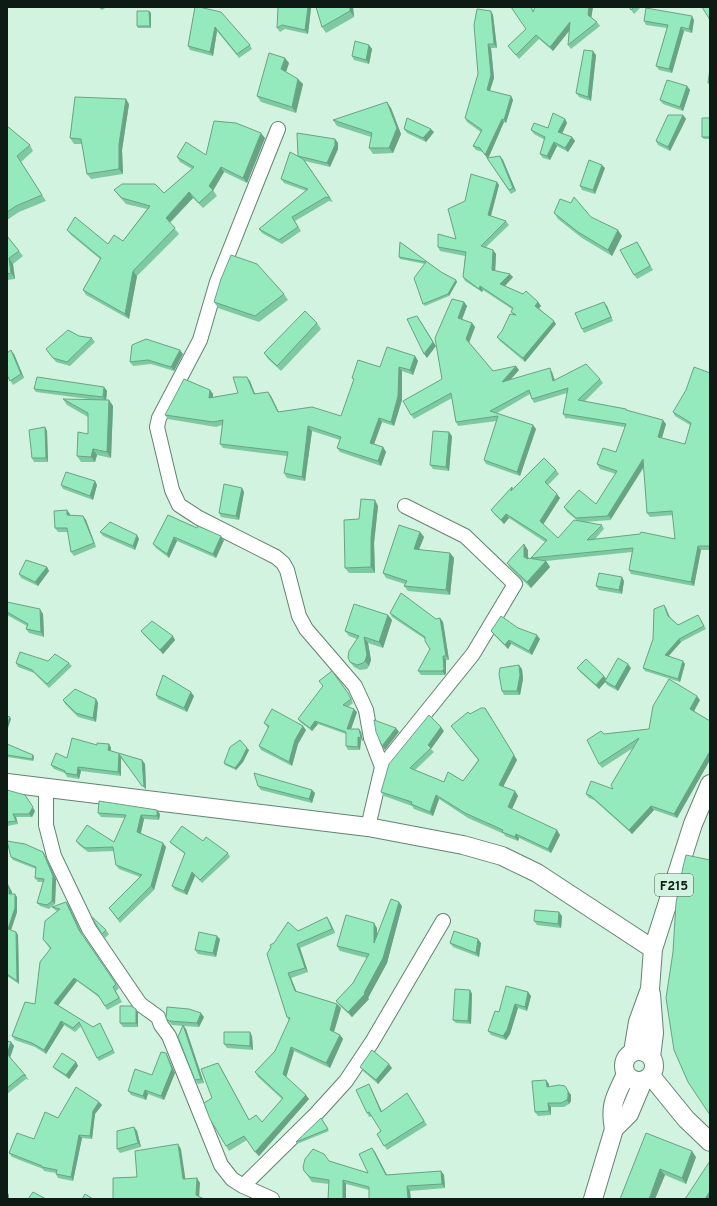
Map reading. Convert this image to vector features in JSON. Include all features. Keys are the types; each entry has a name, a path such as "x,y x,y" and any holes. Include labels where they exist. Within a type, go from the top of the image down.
{"main road":[{"path":"7,783 368,827 463,845 502,856 537,873 653,949"},
{"name":"F215","path":"593,1199 614,1129 611,1117 612,1105 640,1077 653,1070 651,1057 654,1033 650,989 653,949 693,824 710,784"},
{"name":"F215","path":"640,1077 624,1066 626,1058 633,1052 638,1022 650,989"},
{"path":"633,1052 642,1051 651,1057"},
{"path":"640,1077 710,1142"}],"street":[{"path":"278,129 217,282 200,340 159,418 157,427 172,490 179,505 199,518 276,557 287,570 299,616 306,629 355,686 366,710 371,738 382,767"},
{"path":"368,827 382,767 473,654 515,584 465,536 405,506"},
{"path":"46,788 46,825 54,856 89,929 140,1004 158,1017 161,1025 169,1036 220,1165 232,1179 243,1186 272,1199"},
{"path":"243,1186 316,1114 346,1081 372,1042 443,921"}],"building":[{"path":"195,7 221,12 250,45 237,54 215,27 210,52 188,46"},
{"path":"278,7 308,7 305,30 282,25 277,28"},
{"path":"316,7 350,7 350,11 322,27"},
{"path":"511,7 531,7 533,12 535,7 589,7 588,15 597,22 568,45 570,22 550,47 536,35 516,55 508,46 526,29"},
{"path":"702,7 710,7 710,20"},
{"path":"646,8 692,16 689,29 681,27 669,69 656,66 668,25 644,21"},
{"path":"477,9 491,11 494,44 488,44 491,75 487,90 511,96 504,120 502,119 485,155 480,148 473,146 482,130 465,118 478,74 474,25"},
{"path":"137,11 149,11 150,26 137,26"},
{"path":"355,41 369,45 366,60 352,56"},
{"path":"584,50 593,51 588,97 576,93"},
{"path":"269,53 285,58 281,69 298,79 292,107 257,96"},
{"path":"710,68 710,83 708,83"},
{"path":"667,80 687,86 680,107 660,100"},
{"path":"75,97 126,99 119,144 119,169 87,174 81,139 70,138"},
{"path":"387,102 397,128 389,148 369,148 372,133 333,120"},
{"path":"553,113 565,119 558,132 572,137 565,148 554,142 547,156 540,154 545,137 531,130 534,123 548,128"},
{"path":"668,115 683,115 668,147 656,141"},
{"path":"407,118 431,129 423,138 404,129"},
{"path":"702,118 710,118 710,137 702,137"},
{"path":"214,121 236,123 261,133 243,178 221,167 209,186 213,190 199,203 189,192 166,218 175,228 133,271 125,314 83,290 101,258 67,230 75,217 108,244 114,235 123,241 150,206 122,198 114,190 122,184 155,184 164,193 194,167 177,157 186,142 206,155"},
{"path":"7,126 30,145 17,156 42,195 16,206 7,212"},
{"path":"297,133 335,139 335,145 327,163 298,156"},
{"path":"290,152 303,159 330,198 326,197 292,217 298,227 279,240 259,229 308,189 281,179"},
{"path":"500,156 513,188 509,190 487,158"},
{"path":"589,160 602,165 593,190 580,186"},
{"path":"471,174 497,182 488,215 506,221 481,246 493,250 492,270 510,274 500,284 523,294 526,291 538,302 535,306 554,321 523,358 497,337 502,331 510,314 516,315 511,312 513,308 480,286 479,289 463,277 466,252 438,247 438,234 456,239 448,209 465,201"},
{"path":"574,197 591,217 618,230 608,250 578,232 554,213 560,199 571,203"},
{"path":"7,236 19,251 9,258 11,273 7,274"},
{"path":"400,242 441,272 456,280 448,294 423,304 414,278 426,262 399,257"},
{"path":"637,242 650,266 634,275 620,250"},
{"path":"231,255 257,264 284,294 255,316 214,302 221,279"},
{"path":"452,299 464,302 458,318 472,323 466,339 493,371 516,366 502,382 550,368 553,381 586,364 600,379 578,400 626,409 663,420 658,437 685,444 691,423 673,412 686,390 694,367 710,373 710,546 698,546 691,582 629,570 633,548 531,558 547,540 506,514 501,520 491,510 512,487 511,491 544,458 556,470 545,482 557,494 540,521 558,538 574,520 602,525 587,540 640,534 641,532 675,539 672,511 647,513 643,459 608,516 576,518 564,507 579,490 596,504 617,471 597,464 603,448 616,452 626,424 563,414 568,388 532,399 529,390 490,411 533,425 517,472 484,460 498,416 456,422 451,393 411,415 403,401 442,379 435,338"},
{"path":"604,302 611,317 582,329 575,313"},
{"path":"305,311 317,323 277,366 264,353"},
{"path":"417,316 433,342 424,354 407,319"},
{"path":"68,330 79,336 92,338 67,362 53,358 46,349"},
{"path":"146,339 180,350 171,367 148,360 130,362 132,345"},
{"path":"387,347 415,356 410,370 399,367 398,396 391,422 379,418 370,443 383,447 378,461 337,448 341,437 308,426 302,477 284,473 288,452 220,444 223,420 213,422 165,415 184,379 210,390 209,398 238,393 233,377 247,377 254,394 268,392 278,412 312,407 341,416 354,379 352,378 358,360 380,367"},
{"path":"11,350 21,374 10,381 7,375 7,353"},
{"path":"37,377 104,387 103,397 34,389"},
{"path":"63,399 109,400 107,452 93,449 91,457 77,456 78,432 88,434 88,413"},
{"path":"45,427 46,458 32,458 29,430"},
{"path":"433,431 449,432 446,467 430,465"},
{"path":"66,472 95,481 90,496 61,485"},
{"path":"224,484 242,488 236,516 219,513"},
{"path":"361,499 375,500 371,538 371,567 345,568 344,520 359,519"},
{"path":"67,510 67,515 83,516 94,543 71,552 67,528 55,528 54,511"},
{"path":"168,515 197,528 198,526 221,536 213,554 174,537 167,554 153,544"},
{"path":"110,522 137,535 133,546 100,532"},
{"path":"399,525 420,532 414,549 450,553 446,590 404,586 407,581 383,573"},
{"path":"524,544 524,557 528,559 546,561 527,582 507,563"},
{"path":"26,560 47,567 35,582 19,574"},
{"path":"599,573 622,577 619,590 596,586"},
{"path":"401,593 436,619 440,618 446,656 443,656 444,669 442,671 418,671 430,649 425,641 425,637 390,613"},
{"path":"7,602 40,609 41,632 26,629 28,624 7,612"},
{"path":"354,604 388,615 379,642 364,637 367,655 363,663 357,665 350,662 348,657 349,651 359,636 345,631"},
{"path":"664,605 668,616 678,625 698,615 704,626 679,639 665,655 683,661 678,679 643,668 653,639 654,609"},
{"path":"501,616 518,628 537,635 529,651 509,640 505,645 491,631"},
{"path":"152,621 173,636 160,650 141,631"},
{"path":"20,652 48,661 55,654 69,663 47,684 32,670 16,663"},
{"path":"618,658 628,664 615,687 605,681"},
{"path":"586,659 604,676 596,685 577,668"},
{"path":"519,665 520,675 517,691 502,691 499,674 500,668"},
{"path":"332,671 351,699 343,705 354,709 347,729 359,729 361,738 358,737 358,747 346,746 346,732 315,721 310,728 298,719 323,686 319,681"},
{"path":"163,675 191,692 184,708 156,695"},
{"path":"669,679 697,696 690,709 710,721 710,751 674,814 651,806 629,830 591,796 586,794 591,781 613,789 611,785 639,738 599,764 587,740 601,731 604,734 649,729 653,706"},
{"path":"75,689 96,699 93,718 76,713 63,700"},
{"path":"481,708 485,708 514,755 499,785 515,791 508,807 557,830 548,849 516,834 515,837 502,832 503,830 465,813 436,795 430,812 411,804 412,802 381,792 389,764 429,715 441,727 428,745 431,748 410,768 444,782 448,772 463,781 479,760 451,726 468,712 470,714"},
{"path":"272,709 303,726 295,740 289,762 259,746 269,726 264,723"},
{"path":"7,716 10,717 7,725"},
{"path":"374,720 396,728 382,746 376,732"},
{"path":"72,738 97,745 97,743 109,744 108,750 142,760 144,786 142,786 119,754 118,772 78,767 77,775 65,773 65,771 51,765 56,753 67,758"},
{"path":"240,740 247,748 235,768 224,763 230,747"},
{"path":"7,744 33,755 32,759 7,755"},
{"path":"254,773 312,790 309,799 258,786"},
{"path":"7,790 25,795 33,807 29,814 13,814 16,821 7,822"},
{"path":"99,801 157,810 157,816 141,815 137,832 163,843 151,886 118,919 109,908 142,875 116,865 113,847 85,848 76,841 87,825 114,842 126,815 98,813"},
{"path":"182,826 203,841 206,837 228,853 200,880 192,872 184,891 172,886 185,853 170,842"},
{"path":"7,841 25,844 43,852 53,876 52,901 47,905 37,903 44,879 35,878 36,867 11,857"},
{"path":"686,855 710,860 710,1115 688,1082 674,1050 666,998 673,952 676,903"},
{"path":"7,884 9,894 15,894 15,908 8,929 16,932 17,981 7,974"},
{"path":"391,899 399,902 383,958 364,993 365,994 348,1012 336,1001 353,983 369,954 337,946 346,915 374,923 374,943"},
{"path":"66,902 79,930 116,984 113,987 119,998 105,1006 98,995 74,978 54,1003 93,1027 100,1023 113,1050 97,1058 79,1022 73,1028 61,1021 44,1050 32,1043 12,1036 25,1002 35,1004 40,962 51,948 43,939 45,921 60,909 52,907"},
{"path":"535,910 559,912 558,924 534,921"},
{"path":"91,916 106,930 102,934"},
{"path":"327,917 332,929 297,944 305,968 288,973 295,991 337,1004 330,1030 340,1035 326,1063 291,1047 283,1074 306,1095 255,1152 244,1136 226,1146 210,1119 204,1103 212,1098 201,1069 218,1063 249,1120 256,1115 262,1122 283,1098 255,1072 275,1051 290,1018 287,1017 267,954 271,947 270,945 274,943 288,922 298,931"},
{"path":"454,931 478,939 476,953 450,943"},
{"path":"199,932 217,936 213,953 195,950"},
{"path":"506,986 528,992 525,1007 515,1004 507,1030 503,1036 488,1031 495,1011 499,1012"},
{"path":"455,989 470,990 468,1021 453,1020"},
{"path":"120,1006 131,1006 136,1009 136,1023 120,1023"},
{"path":"167,1007 189,1009 201,1013 197,1023 169,1021 166,1018"},
{"path":"183,1025 201,1079 195,1080 178,1037"},
{"path":"224,1032 250,1032 250,1046 224,1044"},
{"path":"7,1041 11,1042 7,1054"},
{"path":"372,1050 389,1064 376,1080 360,1067"},
{"path":"161,1052 166,1053 172,1069 161,1096 145,1090 143,1096 128,1091 135,1069 152,1075"},
{"path":"62,1053 76,1062 66,1075 53,1067"},
{"path":"7,1054 26,1076 23,1075 7,1088 8,1071"},
{"path":"546,1080 547,1087 559,1085 565,1086 568,1091 567,1100 561,1103 548,1103 549,1111 535,1112 532,1081"},
{"path":"369,1084 381,1112 407,1093 424,1121 384,1146 377,1134 381,1131 369,1112 367,1113 356,1090"},
{"path":"76,1087 99,1102 93,1111 90,1136 79,1135 71,1177 56,1174 57,1170 42,1167 9,1153 17,1133 34,1139 45,1112 58,1118"},
{"path":"321,1118 328,1129 296,1142"},
{"path":"134,1127 138,1143 117,1149 117,1131"},
{"path":"646,1133 692,1151 682,1178 660,1169 649,1199 620,1199"},
{"path":"178,1144 183,1179 197,1178 196,1195 204,1199 113,1199 113,1178 137,1177 135,1151"},
{"path":"372,1148 386,1175 441,1171 442,1184 407,1186 408,1199 369,1199 369,1187 343,1180 343,1199 328,1199 329,1180 310,1177 304,1171 303,1167 305,1159 313,1149 324,1154 329,1161 368,1173 359,1154"},
{"path":"710,1161 710,1191 705,1199 685,1199"},
{"path":"33,1192 46,1199 28,1199"},
{"path":"85,1194 93,1199 82,1199"}]}
